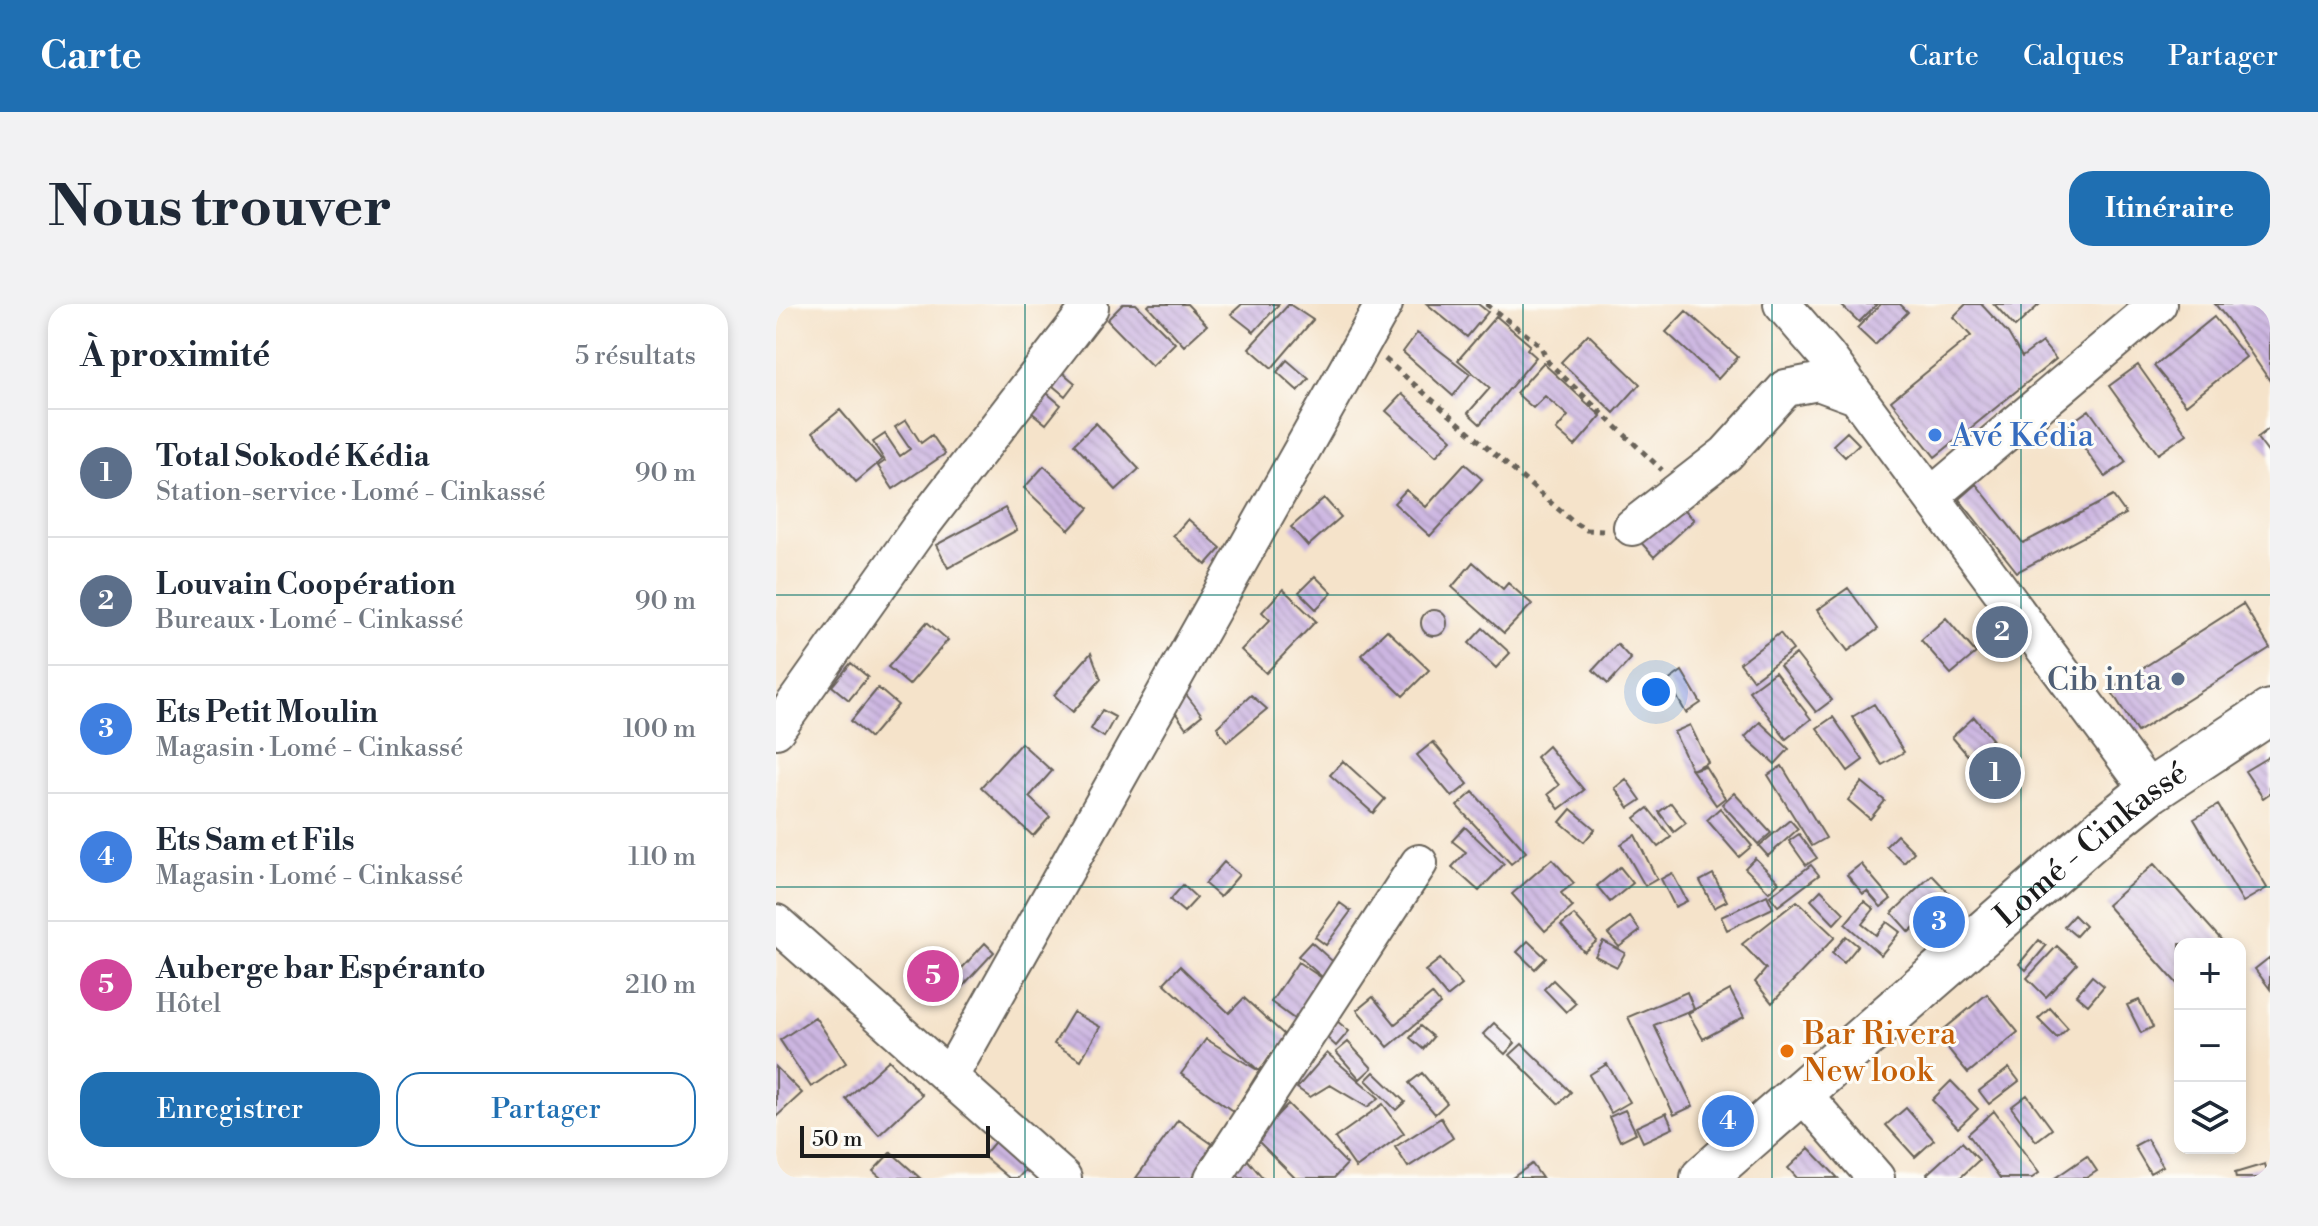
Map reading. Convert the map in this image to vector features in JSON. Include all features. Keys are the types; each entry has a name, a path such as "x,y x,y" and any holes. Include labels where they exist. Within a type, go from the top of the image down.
{"highway":[{"name":"Lomé - Cinkassé","path":"1703,1178 2019,900 2150,791 2270,712"}],"street":[{"path":"950,1076 1103,809 1361,339 1384,304"},
{"path":"1782,304 1856,396 2150,791"},
{"path":"1931,496 2158,304"},
{"path":"776,730 918,530 1090,307"},
{"path":"1632,527 1726,454 1786,388 1818,382 1856,396"},
{"path":"1213,1178 1419,863"},
{"path":"776,923 1063,1178"},
{"path":"1802,1093 1876,1178"}],"path":[{"path":"1486,304 1540,345 1548,362 1680,487"},
{"path":"1361,339 1572,521 1586,530 1608,532 1632,527"}],"building":[{"path":"1123,304 1136,304 1175,343 1152,366 1107,320"},
{"path":"1187,304 1207,325 1184,346 1148,306"},
{"path":"1242,304 1279,304 1254,332 1231,314"},
{"path":"1289,304 1313,320 1272,368 1249,348"},
{"path":"1427,304 1478,304 1488,312 1467,337"},
{"path":"1840,304 1877,304 1859,322"},
{"path":"1881,304 1900,304 1908,312 1875,345 1857,328"},
{"path":"1966,304 1981,304 2008,333 2022,357 2042,342 2056,359 1935,457 1891,401 1971,336 1953,317"},
{"path":"1994,304 2040,304 2015,327"},
{"path":"2215,304 2270,304 2270,381 2228,320"},
{"path":"1686,311 1738,357 1718,379 1666,332"},
{"path":"1496,316 1530,345 1527,349 1536,357 1480,424 1468,413 1490,388 1458,360"},
{"path":"2214,317 2246,357 2186,405 2154,366"},
{"path":"1417,333 1470,374 1453,396 1403,352"},
{"path":"1588,334 1640,384 1614,413 1561,362"},
{"path":"1287,360 1309,379 1298,391 1277,372"},
{"path":"1543,363 1601,416 1575,446 1556,430 1568,416 1545,396 1533,408 1516,393"},
{"path":"2138,365 2187,434 2158,454 2109,386"},
{"path":"1057,368 1075,383 1065,396 1047,381"},
{"path":"1042,389 1061,405 1046,424 1026,408"},
{"path":"1402,394 1452,439 1436,456 1386,411"},
{"path":"840,410 882,460 856,482 813,432"},
{"path":"2089,410 2126,462 2105,477 2068,425"},
{"path":"906,420 921,443 932,435 945,454 893,489 878,466 885,461 873,442 885,434 900,456 910,449 895,427"},
{"path":"1096,423 1139,469 1116,490 1074,444"},
{"path":"2270,428 2270,455 2257,438"},
{"path":"1847,432 1859,444 1845,457 1833,445"},
{"path":"1465,464 1482,479 1430,536 1394,503 1406,490 1426,507"},
{"path":"1044,466 1089,508 1069,530 1024,488"},
{"path":"1976,484 2023,543 2113,496 2126,514 2017,572 1959,499"},
{"path":"1324,498 1341,517 1308,546 1291,527"},
{"path":"1678,502 1694,520 1654,557 1638,539"},
{"path":"1005,508 1017,530 948,568 936,545"},
{"path":"1188,519 1221,548 1206,565 1173,536"},
{"path":"1473,562 1503,589 1508,583 1532,604 1504,633 1452,587"},
{"path":"1315,576 1332,593 1316,609 1299,592"},
{"path":"1848,588 1878,629 1848,651 1817,610"},
{"path":"1283,589 1316,621 1266,673 1241,650 1270,620 1262,612"},
{"path":"2243,604 2270,648 2137,732 2110,689"},
{"path":"1434,610 1443,614 1447,623 1443,632 1434,636 1425,632 1421,623 1425,614"},
{"path":"1946,618 1976,653 1951,674 1921,640"},
{"path":"927,622 948,640 909,685 888,667"},
{"path":"1483,628 1510,653 1496,668 1469,643"},
{"path":"1387,630 1429,670 1403,696 1361,655"},
{"path":"1780,633 1793,650 1753,680 1740,663"},
{"path":"1617,644 1631,659 1608,684 1593,670"},
{"path":"1091,653 1101,679 1073,712 1054,695"},
{"path":"1796,654 1832,700 1816,712 1780,666"},
{"path":"851,663 868,677 849,700 832,686"},
{"path":"1682,671 1701,703 1686,713 1668,681"},
{"path":"1775,672 1811,719 1786,739 1749,691"},
{"path":"878,688 898,705 870,738 851,721"},
{"path":"1185,693 1202,715 1186,728 1170,705"},
{"path":"1251,695 1267,709 1227,742 1217,727"},
{"path":"1874,704 1904,752 1882,765 1852,717"},
{"path":"1102,710 1115,717 1104,737 1091,729"},
{"path":"1833,717 1863,760 1848,771 1817,728"},
{"path":"1974,717 1992,739 1970,758 1952,737"},
{"path":"1760,722 1789,749 1775,764 1745,737"},
{"path":"1690,725 1708,762 1692,770 1674,732"},
{"path":"1433,742 1468,784 1452,797 1417,755"},
{"path":"1021,743 1052,771 1029,797 1050,817 1033,836 981,787"},
{"path":"1548,746 1584,790 1559,809 1548,794 1559,785 1536,757"},
{"path":"2270,756 2270,793 2263,798 2245,771"},
{"path":"1343,761 1385,799 1373,813 1330,775"},
{"path":"1705,766 1725,798 1716,805 1692,770"},
{"path":"1782,766 1826,838 1812,846 1768,775"},
{"path":"1626,779 1641,800 1629,808 1615,788"},
{"path":"1862,782 1885,801 1870,819 1848,800"},
{"path":"1473,792 1526,852 1511,864 1457,806"},
{"path":"1734,793 1771,833 1758,844 1722,804"},
{"path":"1671,803 1686,823 1674,832 1659,812"},
{"path":"2218,805 2267,888 2243,902 2194,819"},
{"path":"1648,808 1671,837 1658,847 1635,818"},
{"path":"1720,808 1752,846 1739,857 1707,820"},
{"path":"1571,809 1595,829 1584,842 1560,822"},
{"path":"1790,820 1798,829 1768,856 1759,846"},
{"path":"1465,827 1504,864 1479,891 1452,867 1466,852 1452,841"},
{"path":"1799,834 1817,858 1806,865 1789,841"},
{"path":"1635,835 1657,879 1645,886 1621,844"},
{"path":"1897,835 1914,852 1904,863 1886,846"},
{"path":"1755,858 1779,882 1769,892 1745,868"},
{"path":"1552,859 1574,883 1561,893 1573,907 1545,931 1512,894"},
{"path":"1224,862 1239,875 1220,897 1205,884"},
{"path":"1861,864 1891,899 1881,907 1867,891 1863,894 1847,875"},
{"path":"2154,864 2220,938 2174,938 2174,980 2107,905"},
{"path":"1811,865 1819,875 1778,906 1770,896"},
{"path":"1620,867 1633,883 1610,902 1597,886"},
{"path":"1672,873 1687,901 1675,907 1661,879"},
{"path":"1713,874 1727,901 1714,908 1700,881"},
{"path":"1932,875 1950,894 1909,932 1892,913"},
{"path":"1183,885 1197,898 1184,912 1170,900"},
{"path":"1821,890 1844,913 1834,924 1811,900"},
{"path":"1767,895 1773,908 1727,930 1721,917"},
{"path":"1797,901 1835,937 1772,1003 1755,982 1766,969 1742,944"},
{"path":"1864,901 1874,909 1862,924 1876,935 1887,922 1900,932 1881,955 1845,924"},
{"path":"1340,903 1351,911 1326,945 1315,937"},
{"path":"1574,915 1597,941 1584,952 1561,925"},
{"path":"2074,915 2085,926 2076,936 2064,926"},
{"path":"1630,917 1640,931 1619,947 1608,934"},
{"path":"1846,936 1858,946 1844,963 1832,953"},
{"path":"2039,940 2046,946 2026,970 2019,964"},
{"path":"1528,941 1546,958 1535,969 1517,952"},
{"path":"1603,941 1625,953 1617,967 1595,956"},
{"path":"1311,942 1340,968 1328,982 1298,956"},
{"path":"985,943 994,952 950,1000 940,992"},
{"path":"2057,946 2077,964 2046,997 2027,978"},
{"path":"2270,957 2270,989 2255,969"},
{"path":"1440,959 1462,985 1447,997 1425,971"},
{"path":"1298,962 1325,980 1297,1021 1271,1002"},
{"path":"1180,966 1229,1013 1244,998 1289,1039 1259,1071 1164,983"},
{"path":"2092,976 2104,986 2088,1005 2076,995"},
{"path":"1553,980 1576,1003 1566,1012 1544,989"},
{"path":"1730,990 1744,1017 1703,1039 1688,1013"},
{"path":"1687,992 1694,1009 1654,1025 1693,1106 1674,1115 1628,1017"},
{"path":"1432,994 1440,1004 1388,1047 1357,1010 1373,997 1395,1024"},
{"path":"1987,994 2018,1032 1968,1073 1937,1035"},
{"path":"2139,1000 2153,1027 2141,1033 2127,1005"},
{"path":"2050,1008 2068,1028 2057,1038 2038,1019"},
{"path":"1073,1012 1100,1027 1081,1060 1054,1044"},
{"path":"815,1017 846,1063 811,1087 780,1040"},
{"path":"1337,1021 1349,1031 1336,1046 1325,1036"},
{"path":"1494,1023 1515,1043 1505,1054 1483,1034"},
{"path":"1420,1026 1433,1037 1423,1049 1410,1038"},
{"path":"1206,1039 1259,1071 1234,1112 1181,1074"},
{"path":"1348,1042 1372,1068 1360,1079 1336,1052"},
{"path":"1522,1044 1571,1092 1559,1104 1510,1055"},
{"path":"1327,1053 1379,1098 1367,1107 1330,1085 1310,1097 1297,1088"},
{"path":"889,1060 922,1095 879,1135 846,1099"},
{"path":"1607,1064 1630,1102 1611,1113 1589,1075"},
{"path":"776,1067 802,1093 776,1117"},
{"path":"2009,1068 2019,1081 1989,1104 1979,1091"},
{"path":"1374,1072 1405,1102 1396,1110 1366,1080"},
{"path":"1422,1073 1447,1103 1435,1114 1409,1083"},
{"path":"1951,1081 1978,1109 1958,1128 1932,1100"},
{"path":"2027,1095 2052,1129 2036,1141 2011,1107"},
{"path":"1288,1104 1347,1164 1334,1178 1295,1178 1255,1138"},
{"path":"1383,1104 1404,1133 1356,1168 1335,1138"},
{"path":"1906,1108 1934,1140 1915,1157 1886,1125"},
{"path":"1625,1110 1636,1133 1620,1141 1609,1117"},
{"path":"1994,1111 2039,1173 2032,1178 2000,1178 1968,1134"},
{"path":"1666,1113 1673,1128 1643,1142 1636,1127"},
{"path":"1441,1118 1453,1138 1408,1167 1395,1147"},
{"path":"1178,1120 1215,1146 1192,1178 1136,1178"},
{"path":"997,1139 1029,1166 1018,1178 1009,1178 983,1156"},
{"path":"2147,1139 2163,1166 2150,1173 2134,1146"},
{"path":"1962,1142 1979,1160 1960,1178 1930,1178 1927,1174"},
{"path":"1809,1148 1838,1178 1797,1178 1788,1168"},
{"path":"891,1152 920,1178 881,1178 873,1171"},
{"path":"2087,1156 2097,1171 2086,1178 2055,1178"},
{"path":"1246,1158 1263,1178 1240,1178 1233,1169"},
{"path":"1532,1164 1542,1178 1512,1178"},
{"path":"2265,1164 2269,1178 2236,1178 2235,1173"}],"place":[{"name":"Avé Kédia","path":"1935,435"},
{"name":"Louvain Coopération","path":"2002,632"},
{"name":"Cib inta","path":"2178,679"},
{"name":"Total Sokodé Kédia","path":"1995,773"},
{"name":"Ets Petit Moulin","path":"1939,922"},
{"name":"Auberge bar Espéranto","path":"933,976"},
{"name":"Bar Rivera New look","path":"1787,1051"},
{"name":"Ets Sam et Fils","path":"1728,1121"}]}
